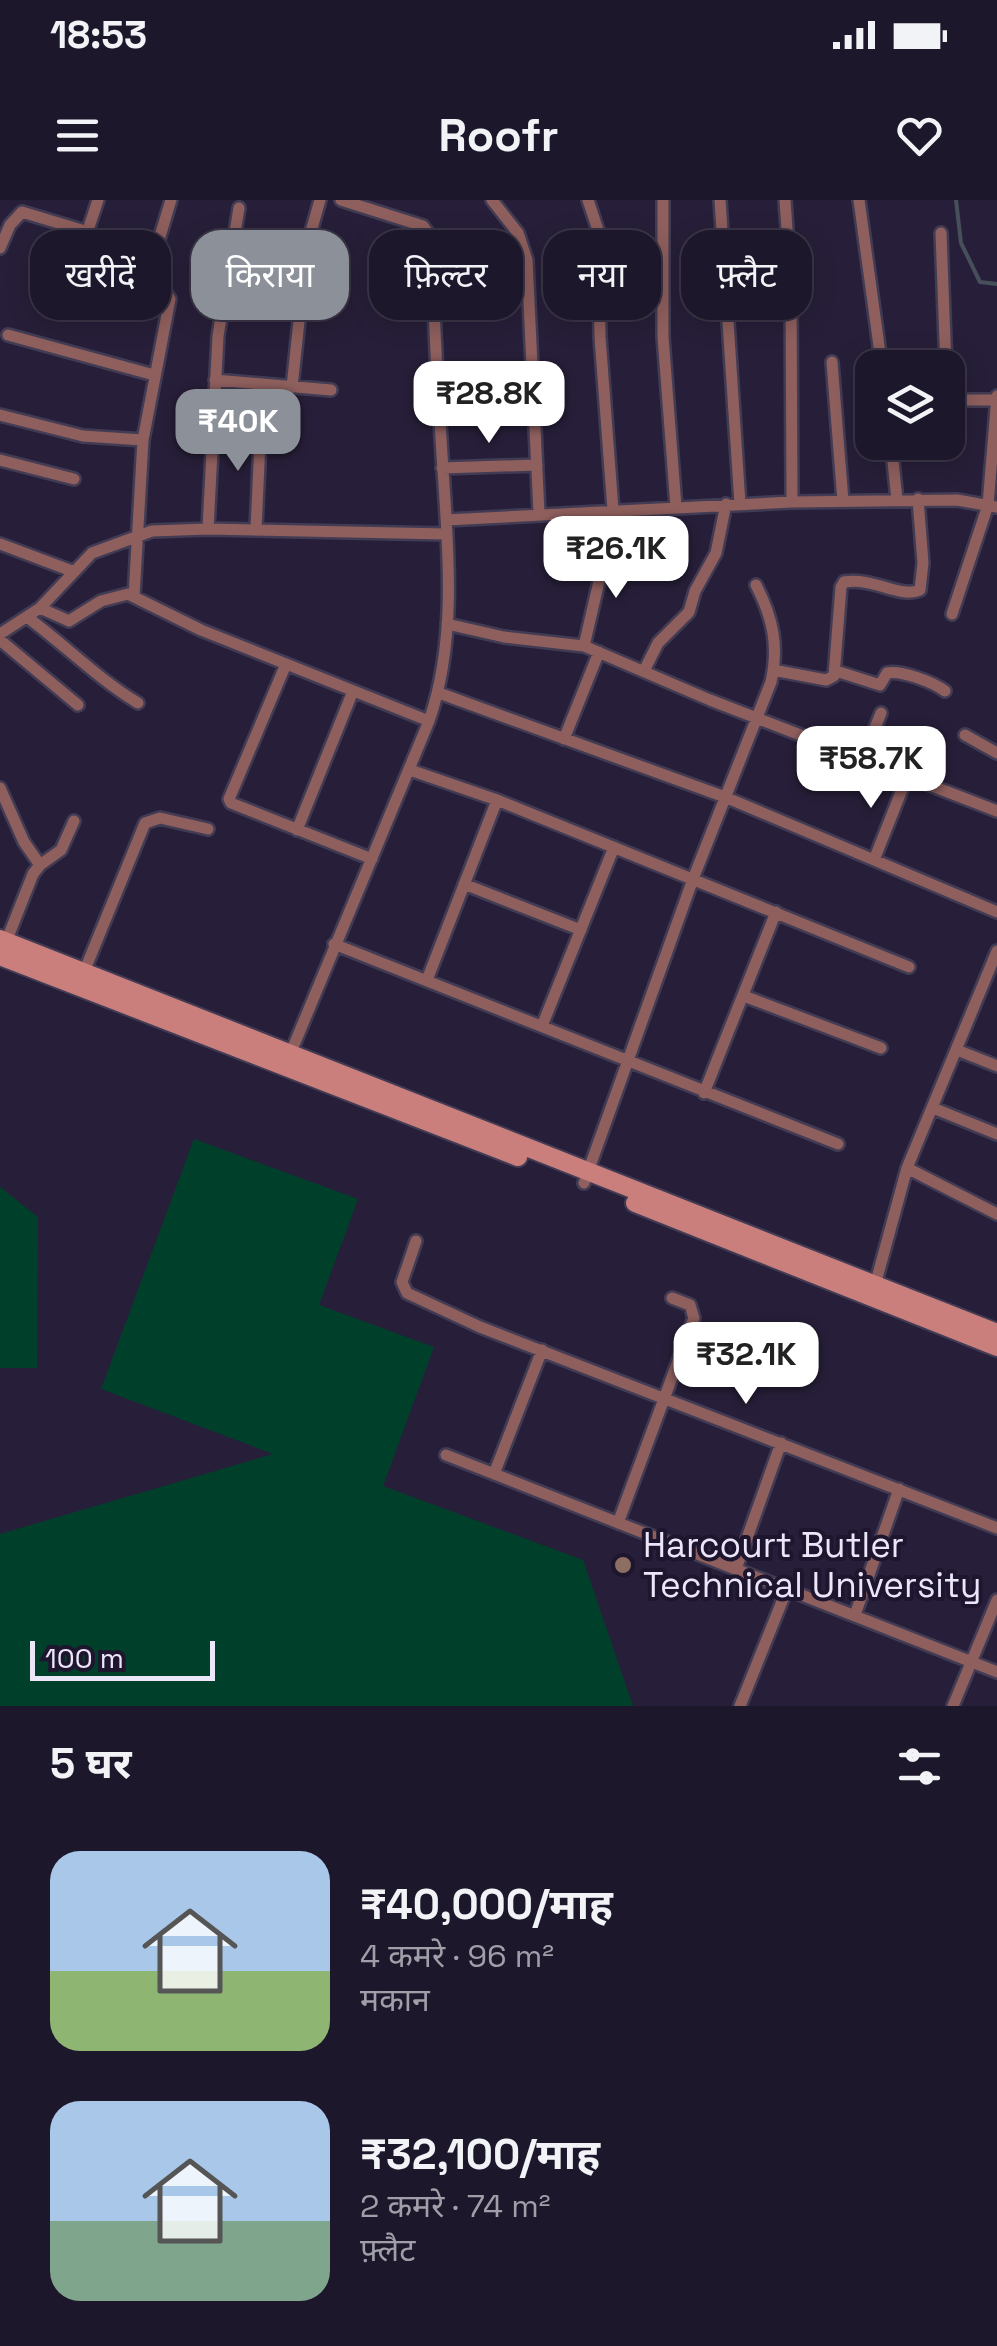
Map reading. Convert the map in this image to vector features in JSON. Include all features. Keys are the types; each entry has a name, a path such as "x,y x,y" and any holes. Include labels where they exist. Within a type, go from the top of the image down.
{"street":[{"path":"89,230 98,200"},
{"path":"162,230 171,200"},
{"path":"292,387 307,246 320,200"},
{"path":"288,1059 429,722 439,693 447,624 446,520 430,231 412,221 341,200"},
{"path":"492,200 522,242 527,260 538,513"},
{"path":"588,200 598,230 600,337 612,510"},
{"path":"663,200 663,338 676,507"},
{"path":"720,200 740,504"},
{"path":"784,200 791,288 792,502"},
{"path":"859,200 880,350"},
{"path":"208,529 220,320 239,208"},
{"path":"0,248 5,223 27,212 82,230"},
{"path":"941,233 945,350"},
{"path":"134,596 143,440 165,320"},
{"path":"8,335 154,375"},
{"path":"832,362 843,501"},
{"path":"215,380 331,390"},
{"path":"952,614 992,506 996,398 965,399"},
{"path":"0,416 69,434 143,440"},
{"path":"256,530 261,420"},
{"path":"0,460 74,479"},
{"path":"893,460 898,500"},
{"path":"442,468 537,465"},
{"path":"774,670 826,680 836,671 844,582 876,582 910,594 922,586 918,500"},
{"path":"446,520 792,502 957,500 992,506"},
{"path":"644,671 658,643 689,612 695,591 716,553 726,504"},
{"path":"78,705 0,637 40,608 64,568 92,553 135,535 163,530 446,534"},
{"path":"0,544 64,568"},
{"path":"584,646 607,546"},
{"path":"586,1177 625,1061 774,670 774,626 756,585"},
{"path":"40,608 69,621 114,595 134,596 188,624 429,722"},
{"path":"27,617 72,650 102,680 138,704"},
{"path":"447,624 504,637 584,646 756,718 997,811"},
{"path":"564,739 599,652"},
{"path":"286,664 228,799 372,859"},
{"path":"836,671 880,685 887,673 895,671 915,680 932,681 945,691"},
{"path":"297,830 354,691"},
{"path":"439,693 725,797 997,912"},
{"path":"862,760 880,714"},
{"path":"965,735 997,753"},
{"path":"410,770 496,800 909,966"},
{"path":"874,860 908,778"},
{"path":"0,788 24,842 40,866"},
{"path":"427,980 496,800"},
{"path":"84,972 145,823 160,818 208,829"},
{"path":"7,949 40,866 61,850 74,821"},
{"path":"542,1026 614,847"},
{"path":"464,884 581,930"},
{"path":"704,1093 776,912"},
{"path":"334,944 838,1144"},
{"path":"7,949 84,972 207,1028"},
{"path":"7,949 874,1292 997,1347"},
{"path":"874,1292 907,1168 956,1050 991,984 997,951"},
{"path":"744,996 881,1048"},
{"path":"956,1050 997,1066"},
{"path":"933,1108 997,1134"},
{"path":"907,1168 997,1214"},
{"path":"416,1241 402,1282 406,1294 997,1528"},
{"path":"874,1292 997,1333"},
{"path":"618,1523 695,1312 690,1305 672,1298"},
{"path":"494,1474 542,1350"},
{"path":"736,1569 781,1443"},
{"path":"446,1455 997,1672"},
{"path":"855,1615 898,1489"},
{"path":"740,1706 787,1589"},
{"path":"953,1706 997,1600"}],"green space":[{"path":"194,1139 358,1199 319,1305 434,1347 383,1486 583,1560 633,1706 0,1706 0,1534 273,1454 101,1389"},
{"path":"0,1187 38,1217 37,1368 0,1368"}],"waterway":[{"path":"956,200 961,243 980,282 997,284"}],"place":[{"name":"Harcourt Butler Technical University","path":"623,1565"}]}
